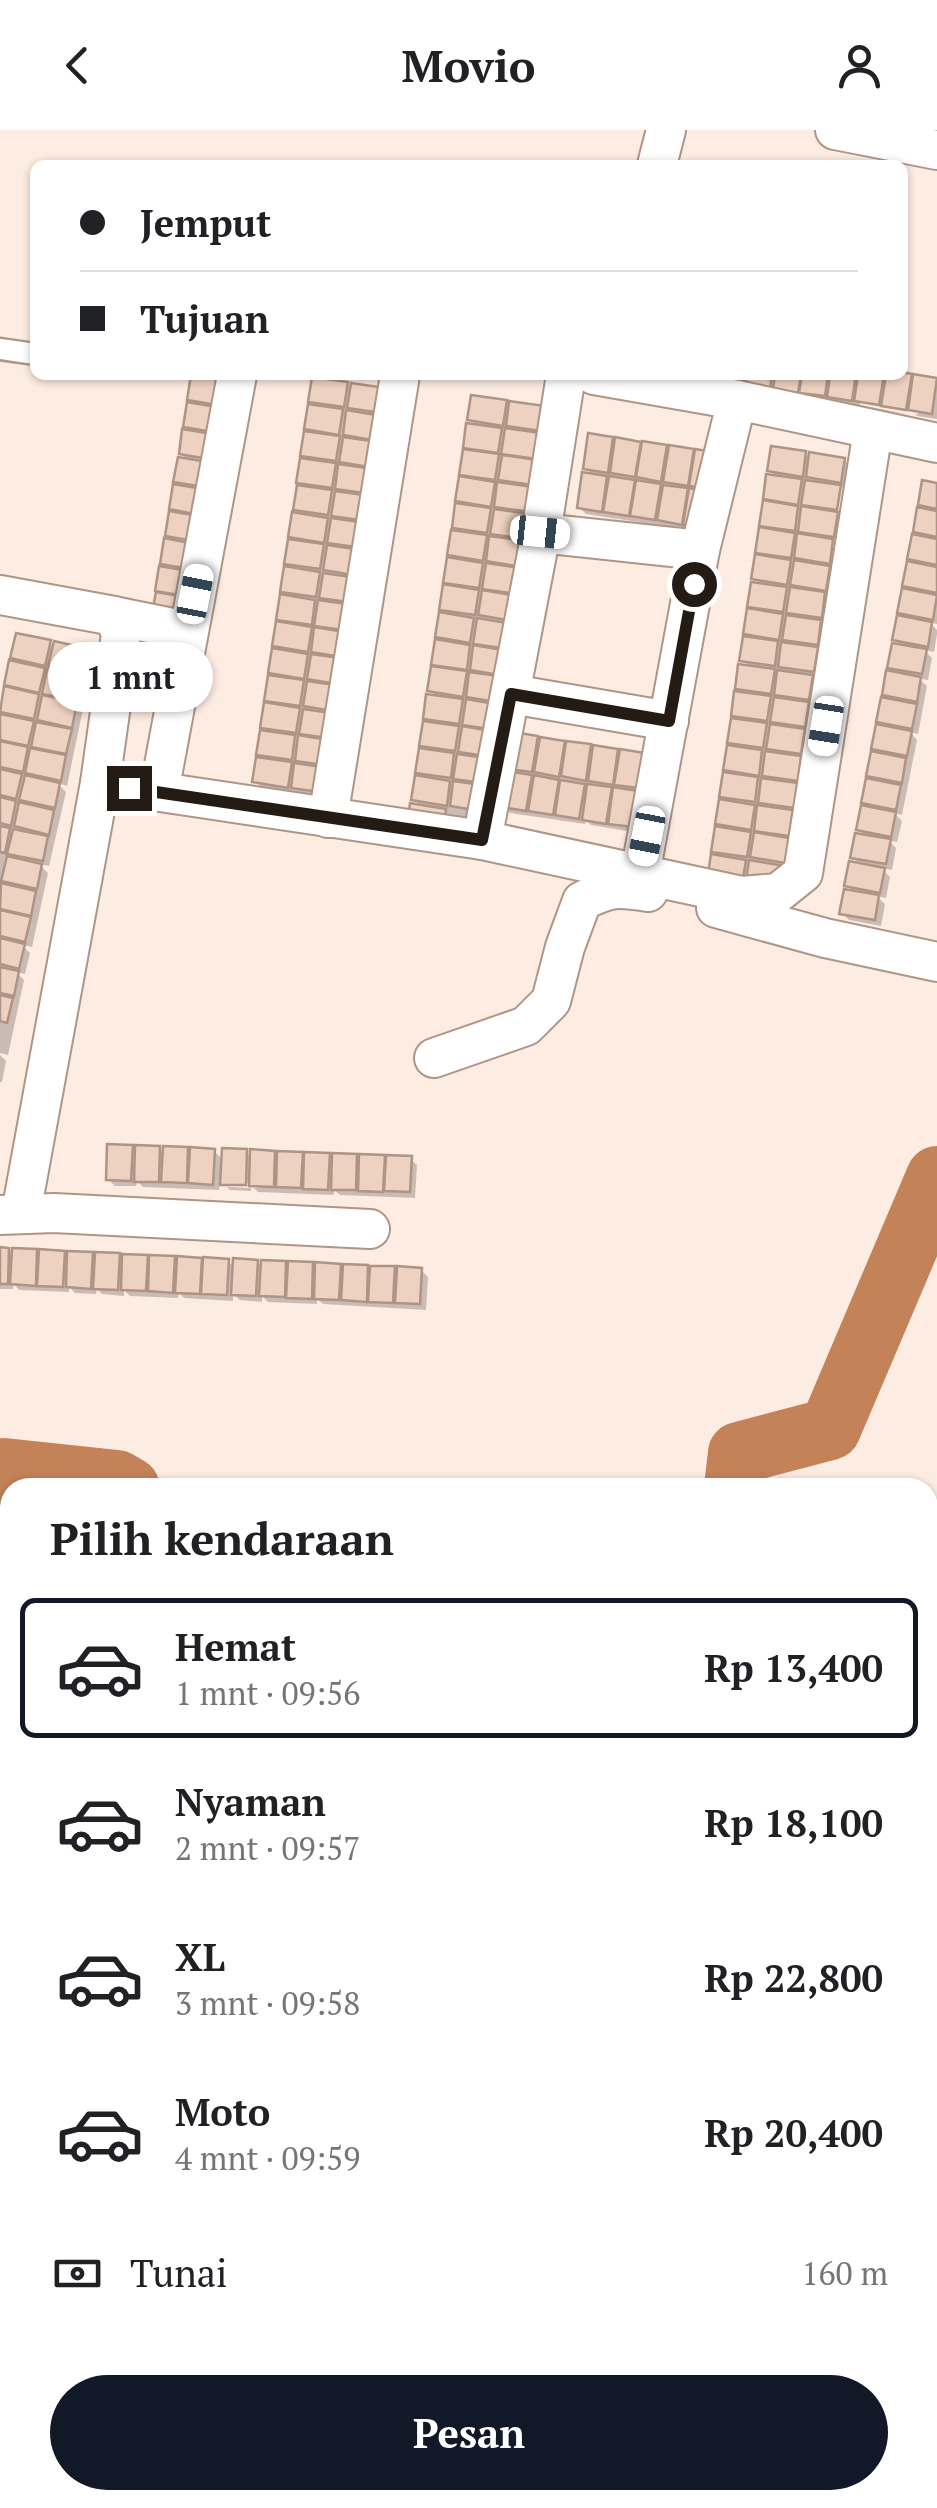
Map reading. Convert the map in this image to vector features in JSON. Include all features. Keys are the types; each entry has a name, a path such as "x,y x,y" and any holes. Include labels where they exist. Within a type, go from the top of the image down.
{"street":[{"path":"658,160 666,130"},
{"path":"835,130 937,150"},
{"path":"159,792 236,380"},
{"path":"328,818 399,380"},
{"path":"482,840 565,380"},
{"path":"623,380 937,443"},
{"path":"640,874 700,550 737,400"},
{"path":"100,783 482,840 742,896 778,893 802,873 873,430"},
{"path":"540,532 700,550"},
{"path":"0,595 188,631"},
{"path":"114,616 121,634 100,783 10,1214 370,1228"},
{"path":"511,694 669,721"},
{"path":"434,1058 526,1026 551,1001 582,902 606,889 626,888 682,898 825,938 937,962"}],"lane":[{"path":"0,349 30,353"}],"building":[{"path":"908,373 912,374 906,410 881,406 885,380 908,380"},
{"path":"913,374 937,378 932,414 908,410"},
{"path":"190,380 227,381 223,406 187,400"},
{"path":"312,380 348,382 344,407 308,402"},
{"path":"746,380 771,380 770,388 746,384"},
{"path":"774,380 800,380 798,393 773,388"},
{"path":"801,380 827,380 825,396 799,393"},
{"path":"829,380 855,380 852,401 827,397"},
{"path":"857,380 883,380 879,405 854,401"},
{"path":"351,383 386,388 382,413 347,408"},
{"path":"471,395 507,400 503,426 467,420"},
{"path":"509,401 545,406 541,431 506,426"},
{"path":"187,402 223,408 219,433 183,427"},
{"path":"308,404 343,409 339,435 304,429"},
{"path":"346,410 382,416 378,441 343,435"},
{"path":"466,423 502,428 498,453 463,448"},
{"path":"505,428 541,433 537,459 501,454"},
{"path":"182,429 219,435 214,460 179,454"},
{"path":"304,431 340,436 336,461 300,456"},
{"path":"588,433 613,437 608,473 583,469"},
{"path":"343,437 378,442 375,468 339,462"},
{"path":"615,437 641,442 635,477 610,473"},
{"path":"642,441 667,445 661,482 636,477"},
{"path":"669,445 694,449 688,486 663,482"},
{"path":"771,446 806,451 803,477 767,471"},
{"path":"463,449 499,454 495,480 459,475"},
{"path":"695,449 720,453 715,489 689,486"},
{"path":"809,452 845,458 841,483 806,477"},
{"path":"502,455 537,460 533,485 498,480"},
{"path":"178,457 213,463 210,488 173,482"},
{"path":"300,458 336,463 332,488 296,483"},
{"path":"338,464 374,469 371,494 335,489"},
{"path":"582,472 607,476 602,512 577,508"},
{"path":"766,474 802,479 798,505 763,499"},
{"path":"459,476 495,482 491,507 455,501"},
{"path":"609,476 635,480 629,516 603,512"},
{"path":"636,480 661,484 655,520 630,516"},
{"path":"805,480 841,485 837,510 801,505"},
{"path":"922,480 937,483 937,509 918,505"},
{"path":"497,482 533,487 530,512 494,507"},
{"path":"173,484 209,490 205,516 169,509"},
{"path":"297,485 332,490 328,515 293,510"},
{"path":"663,485 688,488 682,525 657,520"},
{"path":"689,488 709,492 703,528 683,525"},
{"path":"335,491 371,496 367,521 331,516"},
{"path":"763,500 798,506 795,531 759,526"},
{"path":"455,503 491,508 487,533 452,528"},
{"path":"801,506 838,512 834,537 798,532"},
{"path":"917,507 937,511 937,537 913,532"},
{"path":"494,509 530,514 526,539 490,534"},
{"path":"169,511 204,517 200,542 165,536"},
{"path":"292,512 328,518 324,543 288,537"},
{"path":"331,518 367,523 363,548 327,543"},
{"path":"759,527 795,533 791,558 755,553"},
{"path":"451,530 487,535 483,561 447,555"},
{"path":"797,533 833,539 830,564 794,558"},
{"path":"912,534 937,539 937,565 907,559"},
{"path":"489,536 526,541 522,567 486,561"},
{"path":"164,538 200,545 196,570 160,564"},
{"path":"288,539 324,544 320,569 284,564"},
{"path":"327,545 362,550 359,576 323,570"},
{"path":"755,554 791,560 787,585 751,579"},
{"path":"447,557 483,563 479,588 443,583"},
{"path":"794,560 830,566 826,591 790,585"},
{"path":"907,561 937,567 937,593 902,586"},
{"path":"486,563 521,568 518,594 482,589"},
{"path":"159,566 195,572 191,597 155,591"},
{"path":"284,566 320,572 316,597 280,592"},
{"path":"323,573 358,578 355,603 319,598"},
{"path":"751,582 787,587 783,612 747,607"},
{"path":"443,584 479,590 475,615 439,610"},
{"path":"790,587 825,592 822,618 786,613"},
{"path":"902,588 937,595 933,620 897,613"},
{"path":"482,590 517,596 513,621 478,615"},
{"path":"156,592 191,598 187,624 151,618"},
{"path":"280,594 315,600 312,625 276,620"},
{"path":"318,600 354,605 351,631 314,626"},
{"path":"747,608 783,614 779,640 743,634"},
{"path":"439,612 474,618 470,643 435,637"},
{"path":"786,615 821,620 818,645 782,640"},
{"path":"897,615 932,622 928,647 892,640"},
{"path":"477,618 513,624 510,649 473,644"},
{"path":"276,621 312,627 308,652 272,646"},
{"path":"314,627 350,633 347,658 311,652"},
{"path":"16,633 51,640 45,666 10,658"},
{"path":"743,636 778,641 775,666 739,661"},
{"path":"435,639 470,645 467,670 431,665"},
{"path":"54,641 89,649 83,674 48,666"},
{"path":"781,642 818,647 814,672 778,667"},
{"path":"892,643 927,649 922,674 887,668"},
{"path":"473,645 509,651 505,676 470,670"},
{"path":"272,648 308,654 304,679 268,673"},
{"path":"311,654 347,659 343,685 307,679"},
{"path":"9,660 45,668 39,693 4,685"},
{"path":"738,664 775,669 771,694 735,689"},
{"path":"431,666 467,671 463,697 427,691"},
{"path":"47,669 83,676 77,701 42,694"},
{"path":"777,670 813,675 809,700 774,695"},
{"path":"886,670 921,677 917,702 882,695"},
{"path":"469,672 506,677 502,703 466,697"},
{"path":"268,675 304,680 300,706 264,701"},
{"path":"307,681 342,686 339,712 303,706"},
{"path":"4,686 39,694 34,719 0,712"},
{"path":"734,691 771,696 767,721 731,716"},
{"path":"426,694 463,699 459,724 423,719"},
{"path":"42,695 77,702 72,728 37,720"},
{"path":"774,697 809,702 805,727 770,722"},
{"path":"881,697 917,704 912,729 876,722"},
{"path":"466,699 501,705 497,730 462,725"},
{"path":"264,702 300,708 296,733 260,728"},
{"path":"303,709 338,714 335,739 299,734"},
{"path":"0,714 34,721 28,746 0,740"},
{"path":"731,718 767,723 763,748 727,743"},
{"path":"423,721 459,726 455,751 419,746"},
{"path":"36,722 72,729 66,754 31,747"},
{"path":"770,724 805,729 801,754 766,749"},
{"path":"876,724 912,731 907,756 871,749"},
{"path":"462,726 497,732 493,757 458,752"},
{"path":"260,730 295,735 292,760 256,755"},
{"path":"513,732 538,736 532,772 507,769"},
{"path":"298,735 335,741 331,766 295,761"},
{"path":"540,737 565,741 559,777 534,772"},
{"path":"0,741 28,747 23,772 0,767"},
{"path":"566,741 591,744 586,781 561,776"},
{"path":"593,745 618,749 613,785 588,781"},
{"path":"727,745 762,750 759,776 723,770"},
{"path":"30,748 66,755 61,781 25,773"},
{"path":"419,748 454,753 451,778 415,773"},
{"path":"620,749 645,753 639,788 614,785"},
{"path":"765,751 801,756 798,781 762,776"},
{"path":"871,751 906,758 902,783 866,776"},
{"path":"457,754 493,759 490,784 453,779"},
{"path":"256,757 292,762 288,788 252,782"},
{"path":"294,763 330,768 327,793 291,788"},
{"path":"0,769 22,774 16,799 0,795"},
{"path":"506,771 532,775 526,811 501,807"},
{"path":"723,772 758,777 755,802 719,797"},
{"path":"25,775 60,783 55,808 19,800"},
{"path":"415,775 450,781 447,806 411,800"},
{"path":"534,775 559,780 553,815 528,811"},
{"path":"761,778 798,783 794,808 758,803"},
{"path":"866,778 901,785 896,810 861,803"},
{"path":"560,780 585,784 579,819 555,815"},
{"path":"453,781 489,786 486,812 450,806"},
{"path":"587,784 612,787 606,824 582,820"},
{"path":"613,787 638,791 633,827 608,824"},
{"path":"0,797 16,801 11,826 0,823"},
{"path":"719,799 755,805 751,830 715,824"},
{"path":"19,802 54,810 49,835 14,826"},
{"path":"410,803 446,809 443,834 407,828"},
{"path":"757,805 793,810 789,836 754,831"},
{"path":"861,805 896,812 891,837 856,830"},
{"path":"0,826 10,828 5,853 0,852"},
{"path":"715,826 751,832 747,857 711,852"},
{"path":"13,829 48,836 43,861 7,854"},
{"path":"754,832 789,838 785,863 750,857"},
{"path":"855,833 891,839 886,864 850,858"},
{"path":"711,854 746,860 742,885 707,880"},
{"path":"7,856 42,864 37,889 1,881"},
{"path":"749,860 785,866 782,887 746,881"},
{"path":"849,861 885,868 880,893 844,886"},
{"path":"1,883 36,891 31,916 0,909"},
{"path":"844,889 879,895 875,920 839,914"},
{"path":"0,910 31,917 25,942 0,936"},
{"path":"0,938 25,944 19,969 0,964"},
{"path":"0,967 19,971 14,996 0,993"},
{"path":"0,995 13,998 7,1023 0,1021"},
{"path":"107,1144 133,1145 131,1181 106,1180"},
{"path":"135,1145 160,1146 159,1182 134,1182"},
{"path":"163,1146 188,1147 187,1183 161,1182"},
{"path":"190,1147 215,1149 213,1185 188,1183"},
{"path":"222,1148 247,1149 246,1185 220,1185"},
{"path":"250,1149 275,1151 274,1187 249,1186"},
{"path":"277,1151 303,1152 301,1188 276,1187"},
{"path":"304,1152 330,1153 328,1190 303,1189"},
{"path":"332,1153 357,1154 356,1190 331,1190"},
{"path":"359,1154 385,1155 383,1192 358,1191"},
{"path":"386,1155 412,1156 410,1192 384,1191"},
{"path":"0,1247 9,1248 8,1284 0,1284"},
{"path":"12,1248 37,1249 36,1286 10,1284"},
{"path":"39,1249 65,1251 63,1287 37,1286"},
{"path":"67,1251 93,1252 91,1289 66,1287"},
{"path":"95,1252 120,1253 118,1290 93,1289"},
{"path":"122,1254 148,1255 146,1291 121,1290"},
{"path":"149,1255 175,1256 173,1293 148,1291"},
{"path":"177,1256 202,1258 200,1294 175,1293"},
{"path":"203,1257 229,1259 227,1295 201,1294"},
{"path":"233,1258 258,1260 256,1296 231,1295"},
{"path":"261,1260 286,1261 285,1297 259,1296"},
{"path":"288,1261 313,1262 312,1299 286,1298"},
{"path":"315,1262 341,1264 339,1300 314,1299"},
{"path":"343,1264 368,1265 367,1302 341,1300"},
{"path":"370,1266 395,1266 393,1303 368,1302"},
{"path":"397,1266 422,1268 420,1304 395,1303"}],"waterway":[{"path":"736,1478 739,1453 830,1429 937,1177"},
{"path":"0,1474 4,1469 89,1478"}],"route":[{"path":"129,788 482,840 511,694 669,721 694,584"}]}
